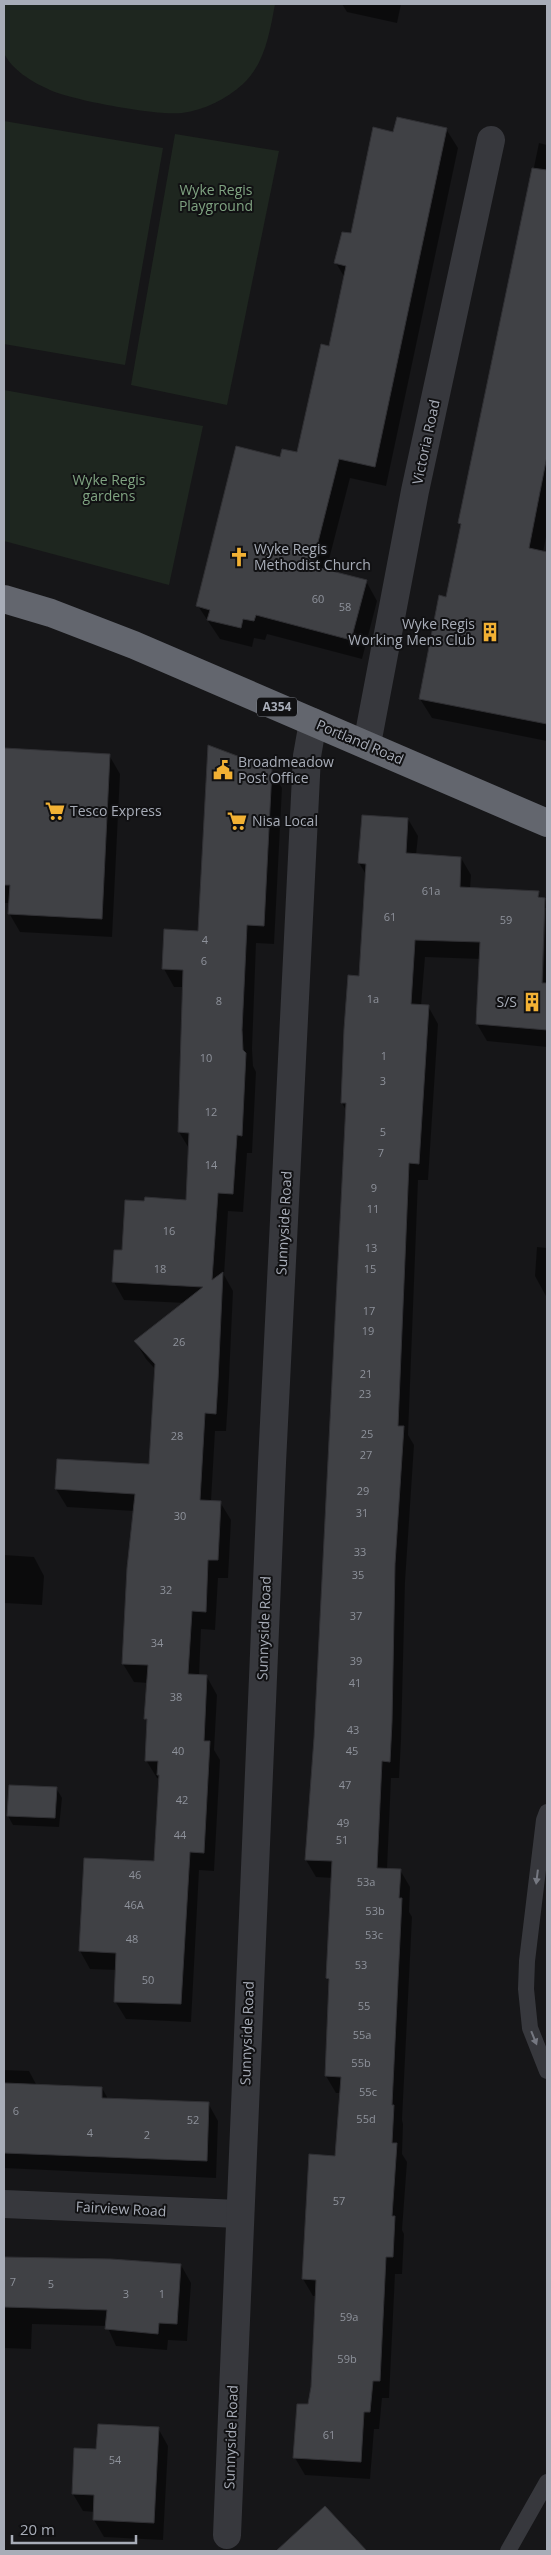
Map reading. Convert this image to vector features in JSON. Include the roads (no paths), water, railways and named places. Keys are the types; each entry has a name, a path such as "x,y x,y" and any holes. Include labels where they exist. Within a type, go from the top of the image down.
{"highway":[{"name":"Portland Road","path":"4,599 51,613 134,645 547,823"}],"street":[{"name":"Victoria Road","path":"367,744 415,491 491,140"},
{"name":"Sunnyside Road","path":"227,2543 239,2214 272,1462 307,756 313,722"},
{"name":"Fairview Road","path":"4,2204 239,2214"}],"lane":[{"path":"547,1812 544,1820 527,1961 526,1989 530,2028 547,2071"},
{"path":"508,2551 547,2482"}],"place":[{"name":"Wyke Regis Methodist Church","path":"239,557"},
{"name":"Wyke Regis Working Mens Club","path":"490,632"},
{"name":"Broadmeadow Post Office","path":"223,770"},
{"name":"Tesco Express","path":"55,811"},
{"name":"Nisa Local","path":"237,821"},
{"name":"S/S","path":"532,1002"}],"park label":[{"name":"Wyke Regis Playground","path":"216,198"},
{"name":"Wyke Regis gardens","path":"109,488"}]}
